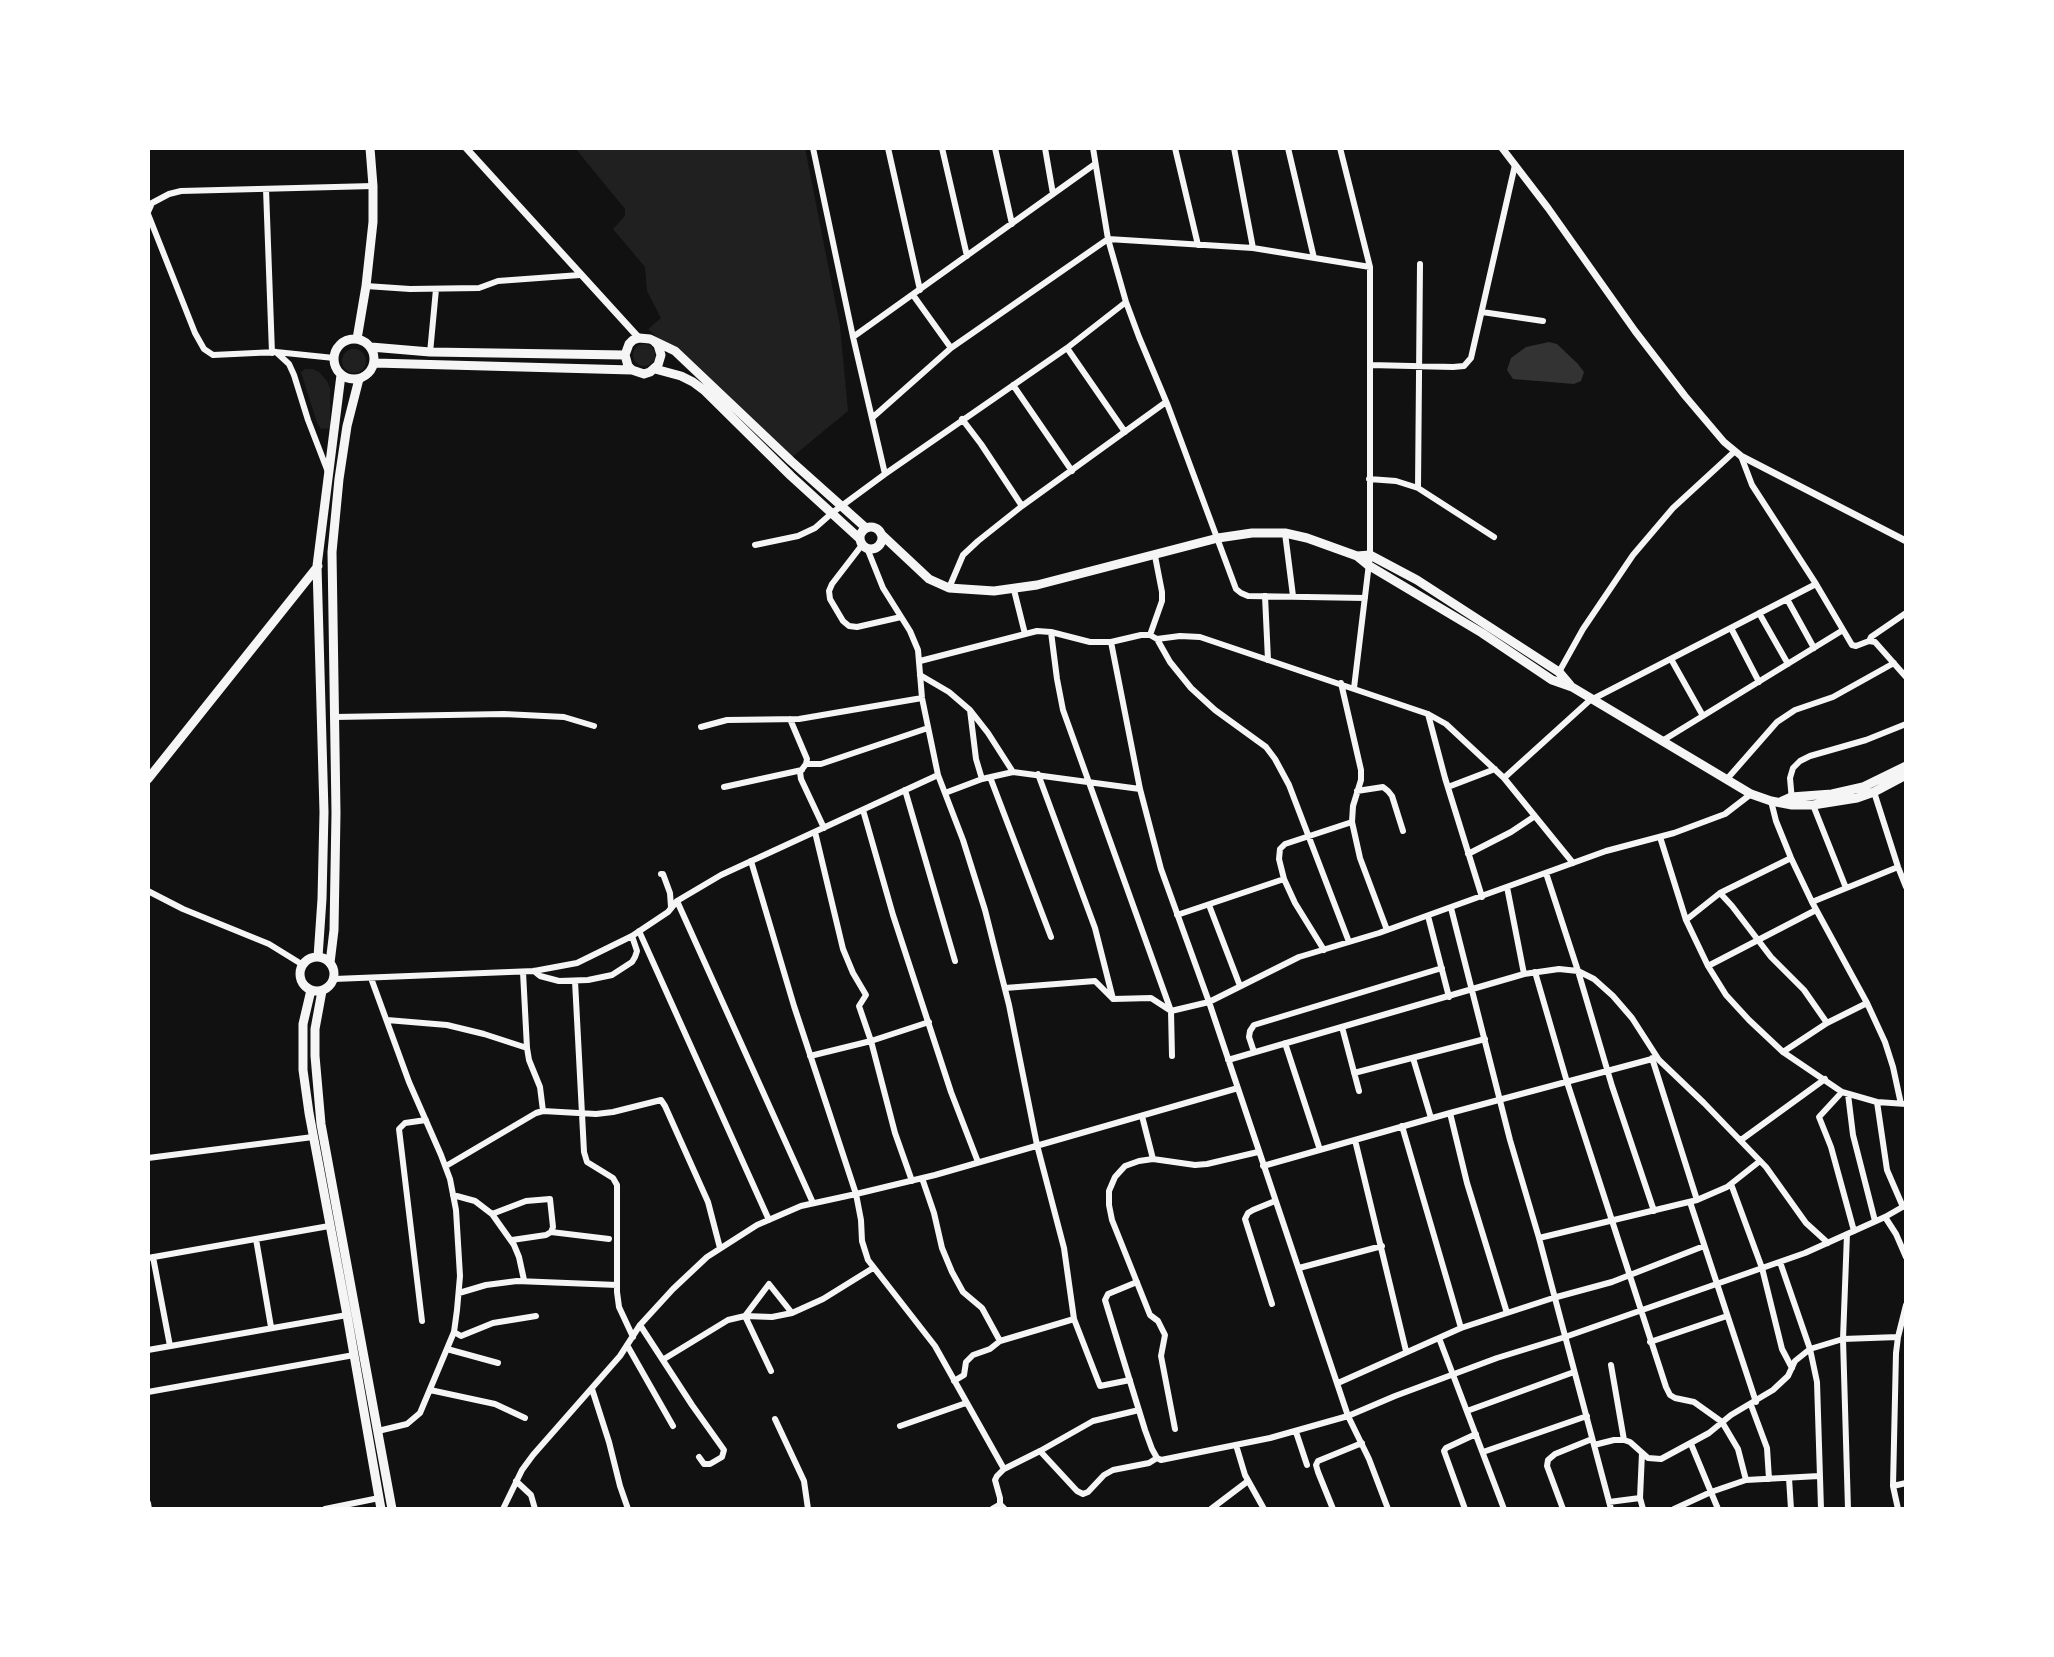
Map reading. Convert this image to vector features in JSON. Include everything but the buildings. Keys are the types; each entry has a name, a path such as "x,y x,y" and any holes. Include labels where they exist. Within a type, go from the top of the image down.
{"main road":[{"path":"357,339 373,222 370,148"},
{"path":"632,370 625,355 629,344 639,338 650,339 680,356 866,528"},
{"path":"357,339 371,347 375,363 369,373 359,379 347,378 337,370 334,358 341,344 357,339"},
{"path":"371,347 430,358 632,370 644,374 658,365 661,355 654,341"},
{"path":"375,363 430,358 625,355"},
{"path":"655,369 681,376 705,391 863,544 873,549 879,546 881,534"},
{"path":"318,957 324,812 317,566 341,375"},
{"path":"330,963 334,930 335,857 332,552 347,426 359,379"},
{"path":"863,544 861,533 866,528 878,529 929,579 949,588 994,591 1014,590 1218,538 1252,533 1285,533 1369,560 1454,603 1559,672 1572,687"},
{"path":"148,779 317,566 332,552"},
{"path":"1369,560 1552,680 1593,699 1751,794 1813,805 1857,798 1906,775"},
{"path":"1784,801 1863,787 1906,766"},
{"path":"318,957 334,968 334,979 322,991 306,987 300,977 303,965 318,957"},
{"path":"311,990 303,1024 303,1070 380,1504"},
{"path":"322,991 315,1029 316,1083 321,1124 392,1509"}],"street":[{"path":"466,148 639,338"},
{"path":"813,148 885,474"},
{"path":"888,148 920,290"},
{"path":"942,148 967,256"},
{"path":"995,148 1012,224"},
{"path":"1045,148 1053,194"},
{"path":"1093,148 1108,239 1126,302 1236,589 1248,596 1365,598"},
{"path":"1175,148 1198,245"},
{"path":"1234,148 1253,248"},
{"path":"1288,148 1314,258"},
{"path":"1340,148 1370,267 1369,560 1354,688"},
{"path":"1502,148 1635,331 1724,442 1738,454 1906,541"},
{"path":"853,337 1095,164"},
{"path":"1370,365 1464,366 1471,358 1515,165"},
{"path":"334,358 274,352 223,356 213,355 204,349 148,213 152,203 181,191 373,186"},
{"path":"266,189 274,352 289,364 329,473"},
{"path":"872,418 951,348 1108,239 1253,248 1370,267"},
{"path":"1418,488 1420,264"},
{"path":"366,286 479,288 498,281 580,275"},
{"path":"430,358 436,289"},
{"path":"913,295 951,348"},
{"path":"755,545 798,536 815,528 885,474 1067,348 1126,302"},
{"path":"1482,312 1543,321"},
{"path":"1067,348 1125,432"},
{"path":"1013,385 1072,471"},
{"path":"949,588 963,555 978,541 1166,402"},
{"path":"962,419 1022,506"},
{"path":"1738,454 1752,485 1852,645 1869,641 1906,613"},
{"path":"1559,672 1583,629 1633,555 1681,500 1738,454"},
{"path":"1369,479 1396,481 1418,488 1494,537"},
{"path":"1285,533 1293,596"},
{"path":"901,617 849,626 830,599 832,584 863,544 883,588 901,617 918,650 922,698 938,775 963,840 1005,988 1037,1145 1064,1248 1074,1319 1100,1386 1130,1380"},
{"path":"1155,556 1162,601 1153,637 1191,688 1215,710 1266,747 1275,759 1289,785 1349,942"},
{"path":"1504,778 1589,701 1816,584"},
{"path":"1014,590 1025,634"},
{"path":"1265,596 1268,660"},
{"path":"1787,599 1814,648"},
{"path":"1759,613 1788,664"},
{"path":"1731,628 1759,682"},
{"path":"1662,741 1843,630"},
{"path":"920,661 1037,631 1090,642 1111,642 1131,636 1200,637 1341,683 1428,714 1446,724 1504,778 1573,863"},
{"path":"1051,632 1063,710 1171,1011 1172,1056"},
{"path":"1869,641 1879,645 1906,677"},
{"path":"1111,642 1140,789 1161,869 1348,1416 1388,1509"},
{"path":"1671,659 1703,716"},
{"path":"1727,779 1777,722 1795,710 1833,697 1894,663"},
{"path":"920,675 949,692 970,710 1013,772"},
{"path":"1341,683 1361,770 1352,822 1360,858 1387,930"},
{"path":"701,727 727,720 790,719 829,714 922,698"},
{"path":"970,710 976,759 1051,937"},
{"path":"335,717 504,714 564,717 594,726"},
{"path":"1428,714 1482,897"},
{"path":"790,719 807,759 800,775 803,786 824,828"},
{"path":"1660,837 1686,920 1726,995 1783,1052 1845,1093 1877,1102 1903,1104 1885,1042 1814,906 1776,821 1793,768 1800,761 1906,724"},
{"path":"724,787 821,764 928,728"},
{"path":"1448,787 1495,769"},
{"path":"945,793 1013,772 1140,789"},
{"path":"1038,774 1095,928 1113,999"},
{"path":"334,979 523,972 577,963 632,936 668,912 674,904 721,875 938,775"},
{"path":"1357,791 1383,787 1388,791 1403,831"},
{"path":"905,790 955,961"},
{"path":"1874,792 1906,886"},
{"path":"1005,988 1095,981 1113,999 1151,998 1171,1011 1209,1002 1299,957 1428,916 1606,851 1660,837 1725,814 1751,794"},
{"path":"1813,805 1846,888"},
{"path":"863,810 893,915 951,1092 978,1162"},
{"path":"1468,854 1535,816"},
{"path":"1324,950 1284,879 1280,849 1285,844 1352,822"},
{"path":"815,832 843,949 866,995 859,1006 912,1181"},
{"path":"1686,920 1720,893 1791,858"},
{"path":"751,861 856,1194 864,1250 873,1268 928,1336 1004,1469"},
{"path":"1708,966 1846,888 1898,867"},
{"path":"1546,873 1654,1211"},
{"path":"661,874 813,1203"},
{"path":"1177,915 1284,879"},
{"path":"1507,887 1524,974"},
{"path":"148,891 183,909 269,944 303,965"},
{"path":"1720,893 1771,957 1804,990 1827,1023"},
{"path":"1209,905 1240,986"},
{"path":"1451,908 1610,1505 1640,1498"},
{"path":"1428,916 1449,997"},
{"path":"639,931 769,1220"},
{"path":"534,971 548,979 600,979 632,962 637,951 632,936"},
{"path":"1254,1052 1249,1037 1254,1025 1442,968"},
{"path":"1228,1060 1524,974 1559,969 1578,971 1594,979 1613,996 1666,1067 1741,1140 1782,1187 1806,1223 1828,1243"},
{"path":"523,972 527,1048 540,1087 543,1111"},
{"path":"1535,972 1610,1221 1670,1395 1694,1402 1722,1422 1738,1449 1746,1480"},
{"path":"371,978 409,1082 446,1166 459,1244 459,1293 454,1332 430,1390 420,1413 411,1422 378,1431"},
{"path":"575,981 586,1159 613,1178 617,1185 619,1307 633,1337"},
{"path":"1783,1052 1827,1023 1867,1003"},
{"path":"387,1020 447,1025 527,1048"},
{"path":"810,1056 929,1022"},
{"path":"1342,1027 1359,1091"},
{"path":"1354,1073 1485,1039"},
{"path":"1285,1043 1320,1150"},
{"path":"1649,1047 1704,1246 1767,1448 1769,1479"},
{"path":"1413,1058 1431,1118"},
{"path":"1263,1166 1652,1059"},
{"path":"1741,1140 1825,1079"},
{"path":"503,1509 533,1455 592,1389 640,1325 707,1257 757,1225 813,1203 912,1181 1238,1088"},
{"path":"1845,1093 1875,1221"},
{"path":"1845,1093 1819,1117 1831,1147 1851,1233 1843,1339 1848,1509"},
{"path":"446,1166 543,1111 613,1112 655,1100 663,1101 708,1202 720,1248"},
{"path":"1137,1282 1105,1296 1147,1436 1157,1458 1161,1460 1296,1432 1348,1416 1497,1358 1780,1262 1851,1233 1905,1206 1887,1170 1877,1102"},
{"path":"1450,1113 1467,1183 1507,1313"},
{"path":"1142,1116 1153,1159"},
{"path":"422,1321 399,1129 405,1123 426,1120"},
{"path":"1402,1126 1461,1328"},
{"path":"148,1158 313,1137"},
{"path":"1355,1140 1406,1351"},
{"path":"1175,1429 1161,1356 1165,1335 1158,1321 1150,1315 1112,1220 1109,1191 1115,1177 1125,1166 1139,1161 1153,1159 1207,1164 1258,1152"},
{"path":"1539,1238 1694,1201 1720,1191 1760,1161"},
{"path":"922,1178 952,1272 963,1292 982,1308 1000,1341"},
{"path":"1731,1184 1762,1268 1782,1349 1792,1368"},
{"path":"453,1195 484,1205 492,1214 512,1240 524,1280"},
{"path":"492,1214 526,1201 550,1199 551,1232"},
{"path":"1272,1304 1245,1219 1253,1210 1275,1201"},
{"path":"1885,1217 1906,1257"},
{"path":"170,1346 150,1257 329,1226"},
{"path":"512,1240 551,1232 609,1239"},
{"path":"256,1239 271,1327"},
{"path":"1299,1268 1382,1246"},
{"path":"1338,1383 1461,1328 1629,1276 1704,1246"},
{"path":"1780,1262 1810,1349 1818,1395 1821,1509"},
{"path":"664,1359 728,1320 792,1313 823,1299 873,1268"},
{"path":"459,1293 486,1285 524,1280 617,1285"},
{"path":"745,1316 769,1284 792,1313"},
{"path":"1898,1509 1893,1486 1896,1353 1906,1305"},
{"path":"148,1350 347,1315"},
{"path":"454,1332 461,1336 493,1323 536,1316"},
{"path":"745,1316 771,1371"},
{"path":"1650,1342 1727,1316"},
{"path":"954,1381 964,1375 969,1357 990,1349 1000,1341 1074,1319"},
{"path":"640,1325 724,1450 722,1457 710,1464 704,1464 699,1457"},
{"path":"1563,1509 1547,1466 1548,1460 1555,1454 1593,1442 1624,1440 1648,1458 1661,1459 1691,1444 1780,1384 1803,1352 1843,1339 1898,1337"},
{"path":"1439,1338 1504,1509"},
{"path":"627,1345 673,1426"},
{"path":"447,1349 498,1363"},
{"path":"1896,1353 1906,1350"},
{"path":"148,1392 354,1355"},
{"path":"1611,1365 1624,1440"},
{"path":"1467,1411 1574,1372"},
{"path":"592,1389 628,1509"},
{"path":"430,1390 495,1404 525,1418"},
{"path":"900,1426 966,1403"},
{"path":"999,1508 1000,1498 995,1480 1004,1469 1093,1421 1139,1410"},
{"path":"1483,1452 1587,1416"},
{"path":"775,1419 800,1471 810,1507"},
{"path":"1296,1432 1307,1465"},
{"path":"1465,1509 1444,1451 1476,1434"},
{"path":"1333,1509 1316,1465 1323,1458 1362,1443"},
{"path":"1691,1444 1718,1509"},
{"path":"1236,1445 1248,1481 1264,1509"},
{"path":"1040,1451 1083,1494 1113,1470 1149,1463 1157,1458"},
{"path":"1642,1453 1640,1498 1643,1509"},
{"path":"1674,1509 1746,1480 1819,1476"},
{"path":"1789,1478 1791,1509"},
{"path":"516,1481 531,1495 535,1509"},
{"path":"1211,1509 1248,1481"},
{"path":"1893,1486 1906,1483"},
{"path":"148,1503 149,1509"},
{"path":"325,1509 380,1504"}],"shaded area":[{"path":"575,148 805,148 840,326 848,411 791,458 648,329 661,318 647,291 645,267 613,229 625,216 625,209"},
{"path":"1549,342 1557,344 1578,364 1584,372 1581,381 1574,384 1513,379 1507,370 1511,358 1526,347"},
{"path":"644,344 652,347 655,355 652,363 644,366 636,363 633,355 636,347"},
{"path":"354,349 365,356 366,361 359,372 354,373 343,366 342,361 349,350"},
{"path":"305,369 319,372 330,388 330,428 321,429 317,423 301,372"}]}
